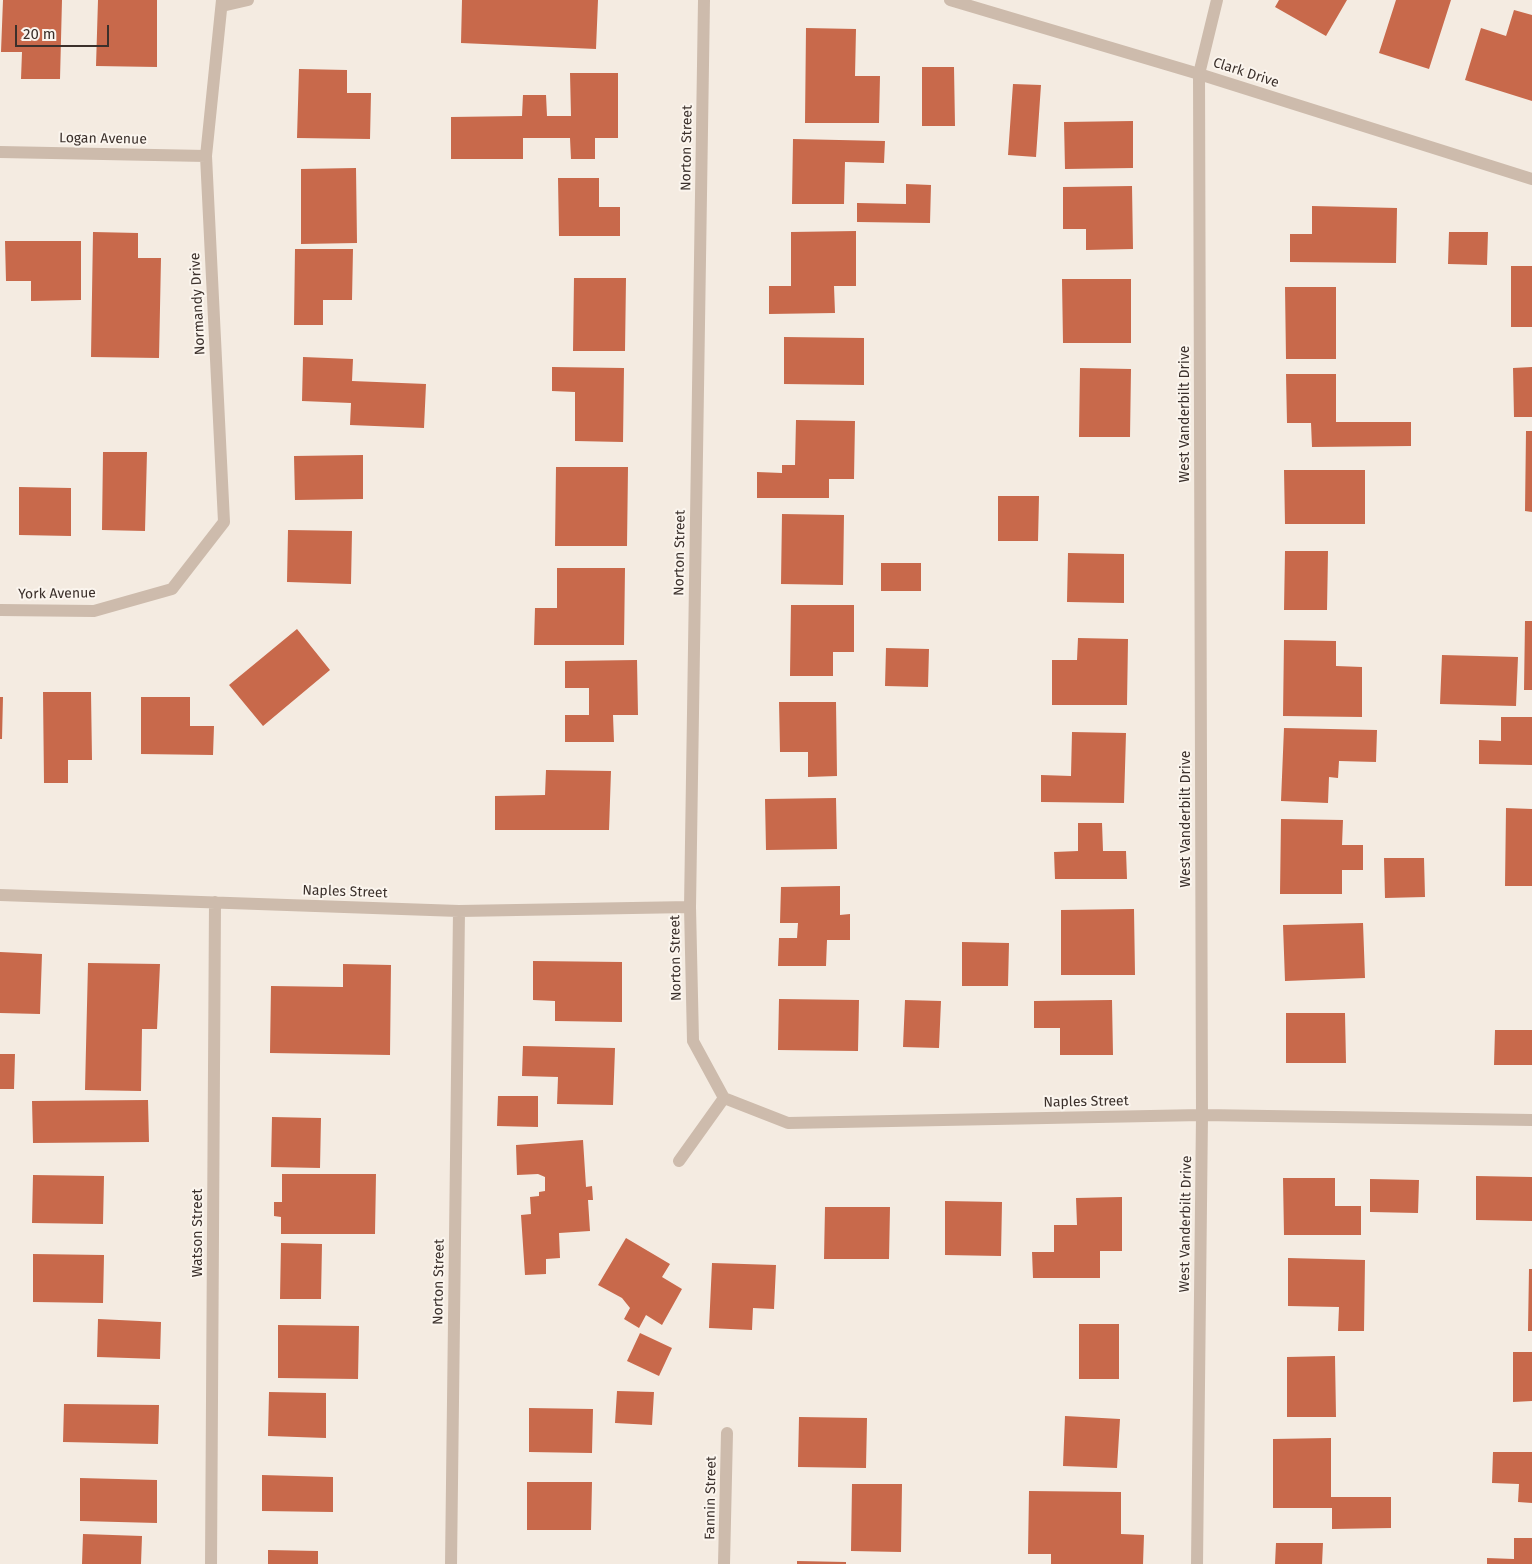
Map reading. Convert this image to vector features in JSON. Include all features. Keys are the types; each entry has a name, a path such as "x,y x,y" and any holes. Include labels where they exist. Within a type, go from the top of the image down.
{"street":[{"path":"222,3 248,0"},
{"name":"Norton Street","path":"704,0 690,907 693,1040 724,1098"},
{"name":"Clark Drive","path":"950,0 1199,74 1532,179"},
{"name":"West Vanderbilt Drive","path":"1197,1564 1202,1115 1199,74 1217,0"},
{"name":"Normandy Drive","path":"172,589 224,522 206,156 222,3"},
{"name":"Logan Avenue","path":"0,152 206,156"},
{"name":"York Avenue","path":"0,610 94,611 172,589"},
{"name":"Naples Street","path":"0,895 458,911 690,907"},
{"name":"Watson Street","path":"211,1564 216,902"},
{"name":"Norton Street","path":"451,1564 458,911"},
{"path":"679,1161 724,1098"},
{"name":"Naples Street","path":"724,1098 788,1123 1202,1115 1532,1120"},
{"name":"Fannin Street","path":"724,1564 727,1433"}],"building":[{"path":"3,0 62,0 60,79 21,79 22,52 1,52"},
{"path":"98,0 157,0 157,67 96,66"},
{"path":"462,0 598,0 596,49 461,43"},
{"path":"1279,0 1347,0 1326,36 1275,7"},
{"path":"1396,0 1451,0 1429,69 1379,53"},
{"path":"1514,10 1532,15 1532,101 1465,80 1481,28 1506,36"},
{"path":"806,28 856,29 855,76 880,76 879,123 805,123"},
{"path":"922,67 954,67 955,126 922,126"},
{"path":"299,69 347,70 347,93 371,93 370,139 297,138"},
{"path":"570,73 618,73 618,138 595,138 595,159 571,159 570,138 523,138 523,159 451,159 451,117 522,116 523,95 546,95 547,116 571,116"},
{"path":"1013,84 1041,85 1036,157 1008,155"},
{"path":"1133,121 1133,168 1065,169 1064,122"},
{"path":"793,139 885,141 884,163 845,162 844,204 792,204"},
{"path":"356,168 357,243 301,244 301,169"},
{"path":"558,178 599,178 599,207 620,207 620,236 559,236"},
{"path":"906,184 931,185 930,223 857,222 857,203 906,204"},
{"path":"1132,186 1133,249 1086,250 1086,229 1063,229 1063,187"},
{"path":"1312,206 1397,208 1396,263 1290,262 1290,234 1312,234"},
{"path":"856,231 856,286 834,286 835,313 769,314 769,286 791,286 791,232"},
{"path":"93,232 138,233 138,258 161,258 159,358 91,357"},
{"path":"1449,232 1488,232 1487,265 1448,264"},
{"path":"5,241 81,241 81,300 31,301 31,281 6,281"},
{"path":"295,249 353,249 352,300 323,300 323,325 294,325"},
{"path":"1511,266 1532,266 1532,327 1511,327"},
{"path":"574,278 626,278 625,351 573,351"},
{"path":"1062,279 1131,279 1131,343 1063,343"},
{"path":"1285,287 1336,287 1336,359 1286,359"},
{"path":"784,337 864,338 864,385 784,384"},
{"path":"303,357 353,359 352,381 426,384 424,428 350,425 351,403 302,401"},
{"path":"552,367 624,368 623,442 575,441 575,392 552,391"},
{"path":"1532,367 1532,417 1514,417 1513,368"},
{"path":"1080,368 1131,369 1130,437 1079,437"},
{"path":"1286,374 1336,374 1336,422 1411,422 1411,446 1312,447 1311,423 1287,423"},
{"path":"796,420 855,421 854,479 829,479 829,498 757,498 757,472 782,473 782,465 795,465"},
{"path":"1526,431 1532,431 1532,512 1525,511"},
{"path":"103,452 147,452 145,531 102,530"},
{"path":"363,455 363,499 295,500 294,456"},
{"path":"556,467 628,467 627,546 555,546"},
{"path":"1284,470 1365,470 1365,524 1285,524"},
{"path":"19,487 71,488 71,536 19,535"},
{"path":"998,496 1039,496 1038,541 998,541"},
{"path":"782,514 844,515 843,585 781,584"},
{"path":"288,530 352,531 351,584 287,582"},
{"path":"1285,551 1328,551 1327,610 1284,610"},
{"path":"1068,553 1124,554 1124,603 1067,602"},
{"path":"881,563 921,563 921,591 881,591"},
{"path":"557,568 625,568 624,645 534,645 535,608 557,608"},
{"path":"791,605 854,605 854,652 833,652 833,676 790,676"},
{"path":"1525,621 1532,621 1532,690 1524,690"},
{"path":"297,629 330,670 263,726 229,685"},
{"path":"1078,638 1128,639 1127,705 1052,705 1052,660 1077,660"},
{"path":"1284,640 1336,641 1336,666 1362,667 1362,717 1283,716"},
{"path":"886,648 929,649 928,687 885,686"},
{"path":"1442,655 1518,657 1516,706 1440,704"},
{"path":"637,660 638,715 613,715 614,742 565,742 565,715 589,715 589,688 565,688 565,661"},
{"path":"43,692 91,692 92,760 68,760 68,783 44,783"},
{"path":"0,697 3,697 2,739 0,739"},
{"path":"141,697 190,697 190,726 214,726 213,755 141,754"},
{"path":"779,702 836,702 837,776 808,777 808,752 780,752"},
{"path":"1501,717 1532,717 1532,765 1479,764 1479,740 1501,741"},
{"path":"1284,728 1377,730 1376,762 1339,761 1338,778 1329,777 1328,803 1281,801"},
{"path":"1072,732 1126,733 1124,803 1041,802 1041,775 1071,776"},
{"path":"546,770 611,771 609,830 495,830 495,796 545,795"},
{"path":"836,798 837,849 766,850 765,799"},
{"path":"1506,808 1532,809 1532,886 1505,886"},
{"path":"1281,819 1343,820 1342,845 1363,845 1363,870 1342,870 1342,894 1280,894"},
{"path":"1078,823 1102,823 1103,851 1126,851 1127,879 1055,879 1054,852 1078,851"},
{"path":"1384,858 1424,858 1425,897 1385,898"},
{"path":"840,886 840,915 850,914 850,940 827,940 826,966 778,966 779,938 797,938 798,923 780,923 781,887"},
{"path":"1134,909 1135,975 1061,975 1061,910"},
{"path":"1363,923 1365,978 1285,981 1283,925"},
{"path":"962,942 1009,943 1008,986 962,986"},
{"path":"0,952 42,954 40,1014 0,1013"},
{"path":"533,961 622,962 622,1022 555,1021 555,1001 533,1000"},
{"path":"88,963 160,964 157,1029 142,1029 141,1091 85,1090"},
{"path":"343,964 391,965 390,1055 270,1053 271,986 343,987"},
{"path":"779,999 859,1000 858,1051 778,1050"},
{"path":"905,1000 941,1001 939,1048 903,1047"},
{"path":"1112,1000 1113,1055 1060,1055 1060,1028 1034,1028 1034,1001"},
{"path":"1286,1013 1345,1013 1346,1063 1286,1063"},
{"path":"1495,1030 1532,1030 1532,1065 1494,1065"},
{"path":"523,1046 615,1048 613,1105 557,1104 558,1077 522,1076"},
{"path":"0,1054 15,1054 14,1089 0,1089"},
{"path":"498,1096 538,1096 538,1127 497,1126"},
{"path":"148,1100 149,1142 33,1143 32,1101"},
{"path":"272,1117 321,1118 320,1168 271,1167"},
{"path":"583,1140 586,1187 592,1186 593,1200 588,1200 590,1231 559,1233 560,1258 546,1259 546,1274 525,1275 521,1215 531,1214 530,1197 539,1196 539,1192 545,1191 545,1177 538,1174 517,1175 516,1145"},
{"path":"282,1174 376,1174 375,1234 281,1234 281,1217 274,1216 274,1202 282,1202"},
{"path":"33,1175 104,1176 103,1224 32,1223"},
{"path":"1476,1176 1532,1177 1532,1221 1476,1220"},
{"path":"1283,1178 1335,1178 1335,1206 1361,1206 1361,1235 1284,1235"},
{"path":"1370,1179 1419,1180 1418,1213 1370,1212"},
{"path":"1122,1197 1122,1251 1100,1251 1100,1278 1033,1278 1032,1252 1054,1252 1054,1225 1077,1225 1076,1198"},
{"path":"945,1201 1002,1202 1001,1256 945,1255"},
{"path":"825,1207 890,1207 889,1259 824,1259"},
{"path":"626,1238 670,1264 662,1277 682,1289 662,1325 646,1315 639,1328 624,1319 630,1308 622,1298 598,1285"},
{"path":"281,1243 322,1244 321,1299 280,1299"},
{"path":"33,1254 104,1255 103,1303 33,1302"},
{"path":"1288,1258 1365,1260 1364,1331 1338,1331 1339,1307 1288,1306"},
{"path":"712,1263 776,1265 774,1309 753,1308 752,1330 709,1328"},
{"path":"1529,1269 1532,1269 1532,1331 1528,1331"},
{"path":"98,1319 161,1322 160,1359 97,1357"},
{"path":"1079,1324 1119,1324 1119,1379 1079,1379"},
{"path":"278,1325 359,1326 358,1379 278,1378"},
{"path":"640,1333 672,1348 659,1376 627,1361"},
{"path":"1513,1352 1532,1352 1532,1401 1513,1402"},
{"path":"1335,1356 1336,1417 1287,1417 1287,1357"},
{"path":"617,1391 654,1392 652,1425 615,1423"},
{"path":"269,1392 326,1393 326,1438 268,1436"},
{"path":"64,1404 159,1405 158,1444 63,1442"},
{"path":"529,1408 593,1409 592,1453 529,1452"},
{"path":"1065,1416 1120,1419 1117,1468 1063,1466"},
{"path":"799,1417 867,1418 866,1468 798,1467"},
{"path":"1331,1438 1331,1497 1391,1497 1391,1528 1332,1529 1332,1508 1273,1508 1273,1439"},
{"path":"1493,1452 1532,1452 1532,1503 1518,1502 1519,1484 1492,1483"},
{"path":"262,1475 333,1477 333,1512 262,1511"},
{"path":"80,1478 157,1480 157,1523 80,1521"},
{"path":"527,1482 592,1482 591,1530 527,1530"},
{"path":"852,1484 902,1484 901,1552 851,1551"},
{"path":"1029,1491 1121,1492 1121,1534 1144,1535 1143,1564 1051,1564 1051,1554 1028,1554"},
{"path":"83,1534 142,1536 141,1564 82,1564"},
{"path":"1514,1538 1532,1538 1532,1564 1487,1564 1487,1558 1514,1559"},
{"path":"1276,1543 1323,1543 1322,1564 1275,1564"},
{"path":"268,1550 318,1551 318,1564 268,1564"},
{"path":"797,1561 846,1562 846,1564 797,1564"}]}
